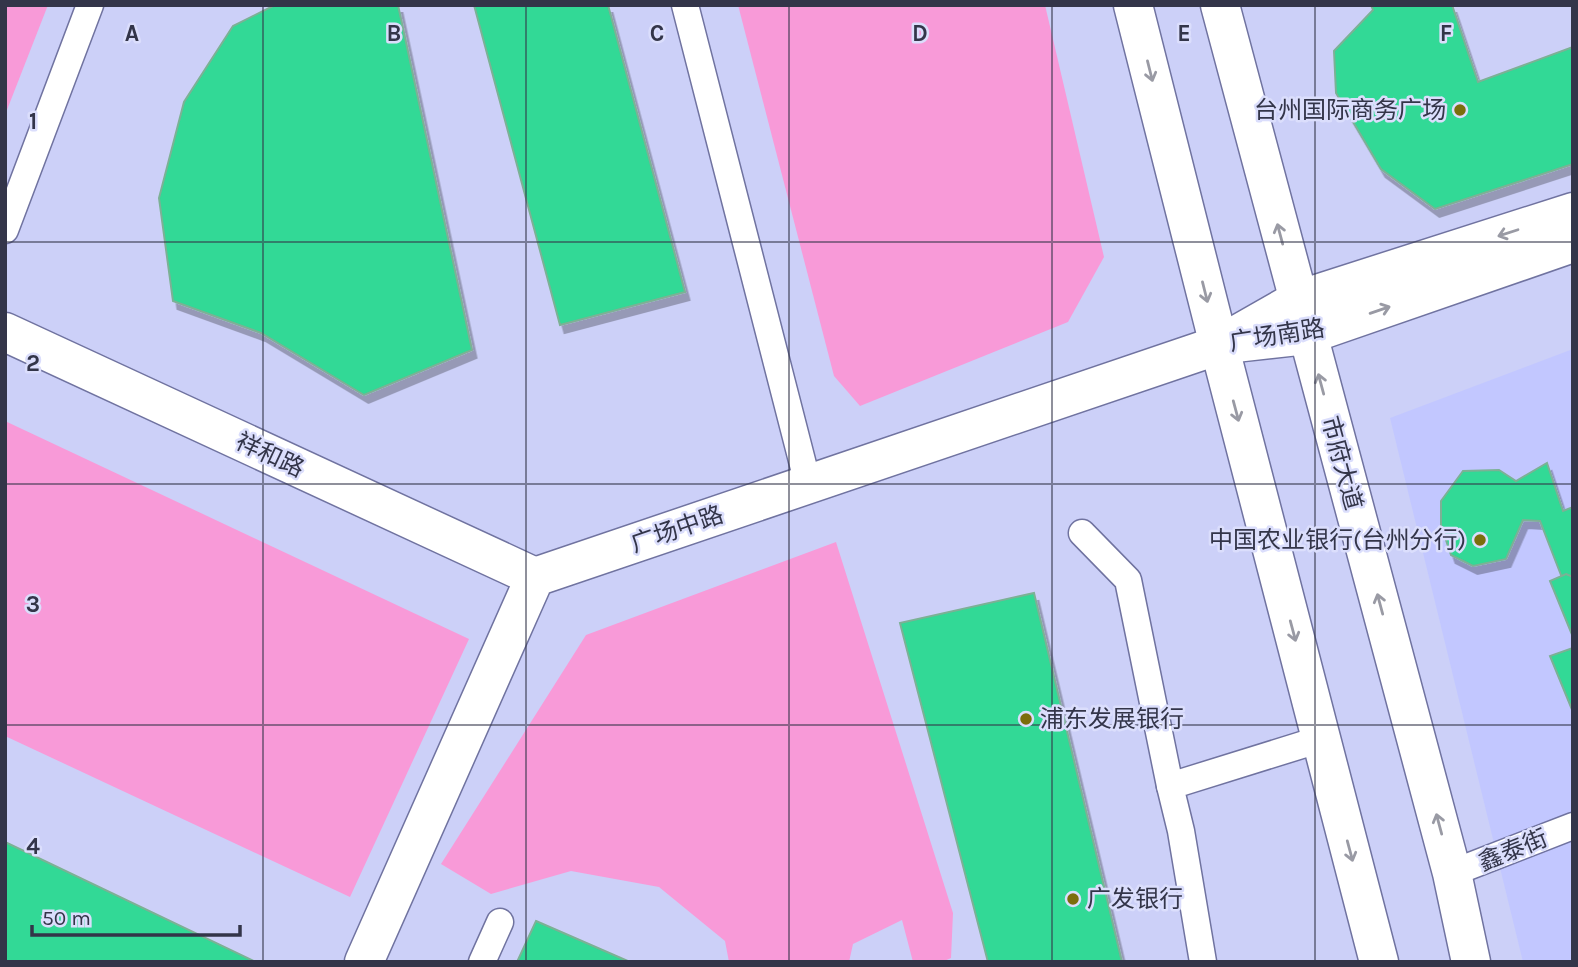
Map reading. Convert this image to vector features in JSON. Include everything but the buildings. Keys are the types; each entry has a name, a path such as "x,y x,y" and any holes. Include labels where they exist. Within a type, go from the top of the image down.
{"main road":[{"path":"1133,5 1379,962"},
{"name":"市府大道","path":"1220,5 1452,873 1471,962"},
{"name":"广场南路","path":"1219,345 1303,317 1573,212"},
{"name":"广场南路","path":"1303,317 1573,243"},
{"name":"祥和路","path":"5,332 535,577"},
{"name":"广场中路","path":"535,577 1219,345"},
{"path":"364,962 535,577"}],"street":[{"path":"5,230 90,5"},
{"path":"685,5 808,484"},
{"path":"1083,533 1128,580 1181,831 1203,962"},
{"path":"1170,786 1321,739"},
{"name":"鑫泰街","path":"1452,873 1573,826"},
{"path":"482,962 500,922"}],"shaded area":[{"path":"5,5 48,5 5,115"},
{"path":"738,5 1045,5 1104,257 1068,322 860,406 834,376"},
{"path":"1573,349 1573,962 1523,962 1390,418"},
{"path":"5,421 469,639 350,897 5,736"},
{"path":"836,542 953,913 951,958 942,962 913,962 902,920 853,944 849,962 729,962 725,941 659,887 571,871 491,894 441,864 586,635"}],"place":[{"name":"台州国际商务广场","path":"1460,110"},
{"name":"中国农业银行(台州分行)","path":"1480,540"},
{"name":"浦东发展银行","path":"1026,719"},
{"name":"广发银行","path":"1073,899"}]}
